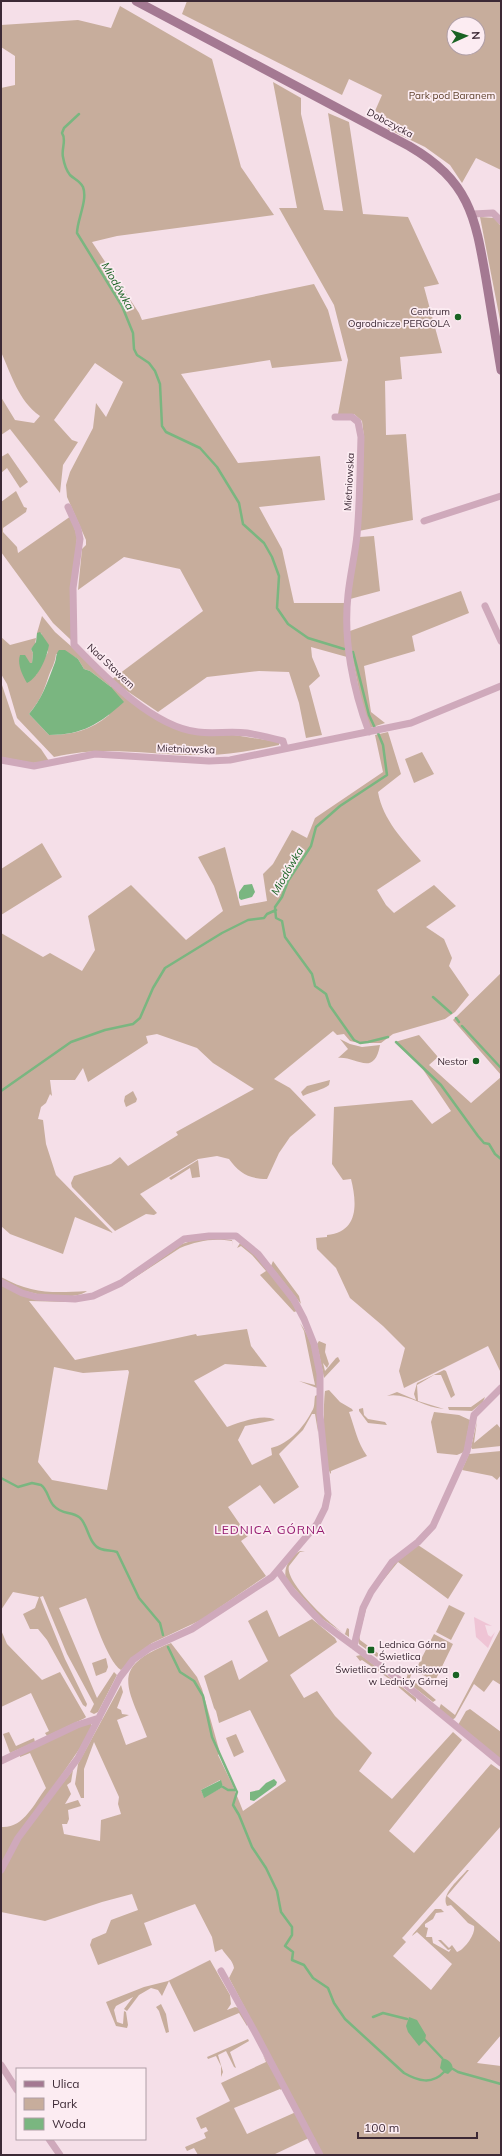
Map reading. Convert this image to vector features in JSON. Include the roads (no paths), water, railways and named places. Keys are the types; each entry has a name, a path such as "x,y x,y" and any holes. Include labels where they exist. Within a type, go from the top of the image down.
{"main road":[{"name":"Dobczycka","path":"136,1 429,157 454,182 472,214 478,233 501,370"}],"street":[{"path":"472,214 493,213 501,221"},
{"name":"Mietniowska","path":"335,417 352,417 358,422 361,437 357,534 348,594 346,619 348,640 361,713 369,732"},
{"path":"424,521 501,496"},
{"name":"Nad Stawem","path":"68,507 78,529 80,539 74,588 74,645 117,688 158,717 174,725 198,732 246,733 283,741 284,748"},
{"path":"485,606 501,642"},
{"name":"Mietniowska","path":"1,760 43,765 95,754 209,761 230,760 411,723 501,686"},
{"path":"1,1282 22,1293 36,1297 75,1299 93,1296 121,1283 184,1239 209,1236 236,1236 258,1254 294,1300 314,1344 320,1374 320,1422 328,1485 326,1502 318,1524 272,1577 192,1629 150,1648 133,1660 120,1677 78,1758 18,1838 1,1870"},
{"path":"354,1646 363,1608 371,1592 392,1562 418,1542 433,1526 467,1451 474,1415 501,1388"},
{"path":"278,1570 293,1592 321,1622 401,1681 501,1763"},
{"path":"1,1761 76,1725 98,1718"},
{"path":"221,1971 320,2155"},
{"path":"1,2066 16,2088"},
{"path":"50,2140 60,2155"}],"water":[{"path":"40,632 49,645 48,650 39,672 27,683 22,673 19,658 20,655 25,655 30,663 32,663 33,653 31,649 36,642 37,633"},
{"path":"59,650 65,650 78,659 84,669 90,671 111,687 124,702 107,716 90,727 72,733 49,735 29,714 44,691"},
{"path":"252,884 255,892 252,897 241,900 239,898 239,892 244,885"},
{"path":"274,1779 277,1782 276,1785 254,1801 250,1800 250,1792 259,1790 266,1783"},
{"path":"221,1780 223,1787 204,1798 201,1790"},
{"path":"409,2017 417,2020 426,2035 425,2040 419,2046 408,2032 406,2026"},
{"path":"442,2058 452,2065 453,2069 448,2074 440,2068"}],"waterway":[{"name":"Miodówka","path":"79,114 64,128 62,133 64,139 63,159 65,166 70,175 82,185 84,192 77,233 122,306 133,333 134,349 137,355 149,363 155,371 160,384 162,426 166,432 200,448 217,467 239,503 243,524 264,543 272,557 279,576 277,608 288,624 308,638 344,649"},
{"name":"Miodówka","path":"353,652 369,715 375,728"},
{"name":"Miodówka","path":"378,733 383,745 387,775 340,806 316,827 311,846 288,881 282,897 275,907 276,918 282,921 285,937 312,974 315,986 326,994 330,1006 354,1040 360,1043 388,1037"},
{"path":"1,1091 71,1042 105,1030 133,1024 140,1018 153,988 165,968 222,933 248,920 264,918 267,914 276,910"},
{"path":"433,997 451,1013"},
{"path":"456,1018 459,1022"},
{"path":"462,1026 501,1068"},
{"name":"Miodówka","path":"396,1042 441,1085 478,1136 484,1143 489,1144 495,1154 501,1159"},
{"path":"1,1478 18,1487 32,1483 41,1485 52,1504 57,1509 76,1515 82,1520 93,1543 97,1547 103,1550 117,1552 139,1598 160,1623 163,1635"},
{"path":"168,1647 180,1672 194,1681 203,1696 212,1737 236,1790"},
{"path":"223,1787 228,1790 236,1790 237,1792 233,1805 239,1815 252,1847 266,1868 277,1891 281,1912 292,1927 292,1935 285,1946 293,1952 292,1960 304,1965 313,1978 328,1988 334,2003 345,2019 404,2073 420,2080 430,2080 435,2079 444,2072"},
{"path":"373,2017 383,2013 407,2019"},
{"path":"425,2040 442,2058"},
{"path":"453,2069 458,2072 501,2084"}],"place":[{"name":"Centrum Ogrodnicze PERGOLA","path":"458,317"},
{"name":"Nestor","path":"476,1061"},
{"name":"Lednica Górna Świetlica","path":"371,1650"},
{"name":"Świetlica Środowiskowa w Lednicy Górnej","path":"456,1675"}],"district":[{"name":"LEDNICA GÓRNA","path":"270,1529"}],"park label":[{"name":"Park pod Baranem","path":"452,95"}]}
